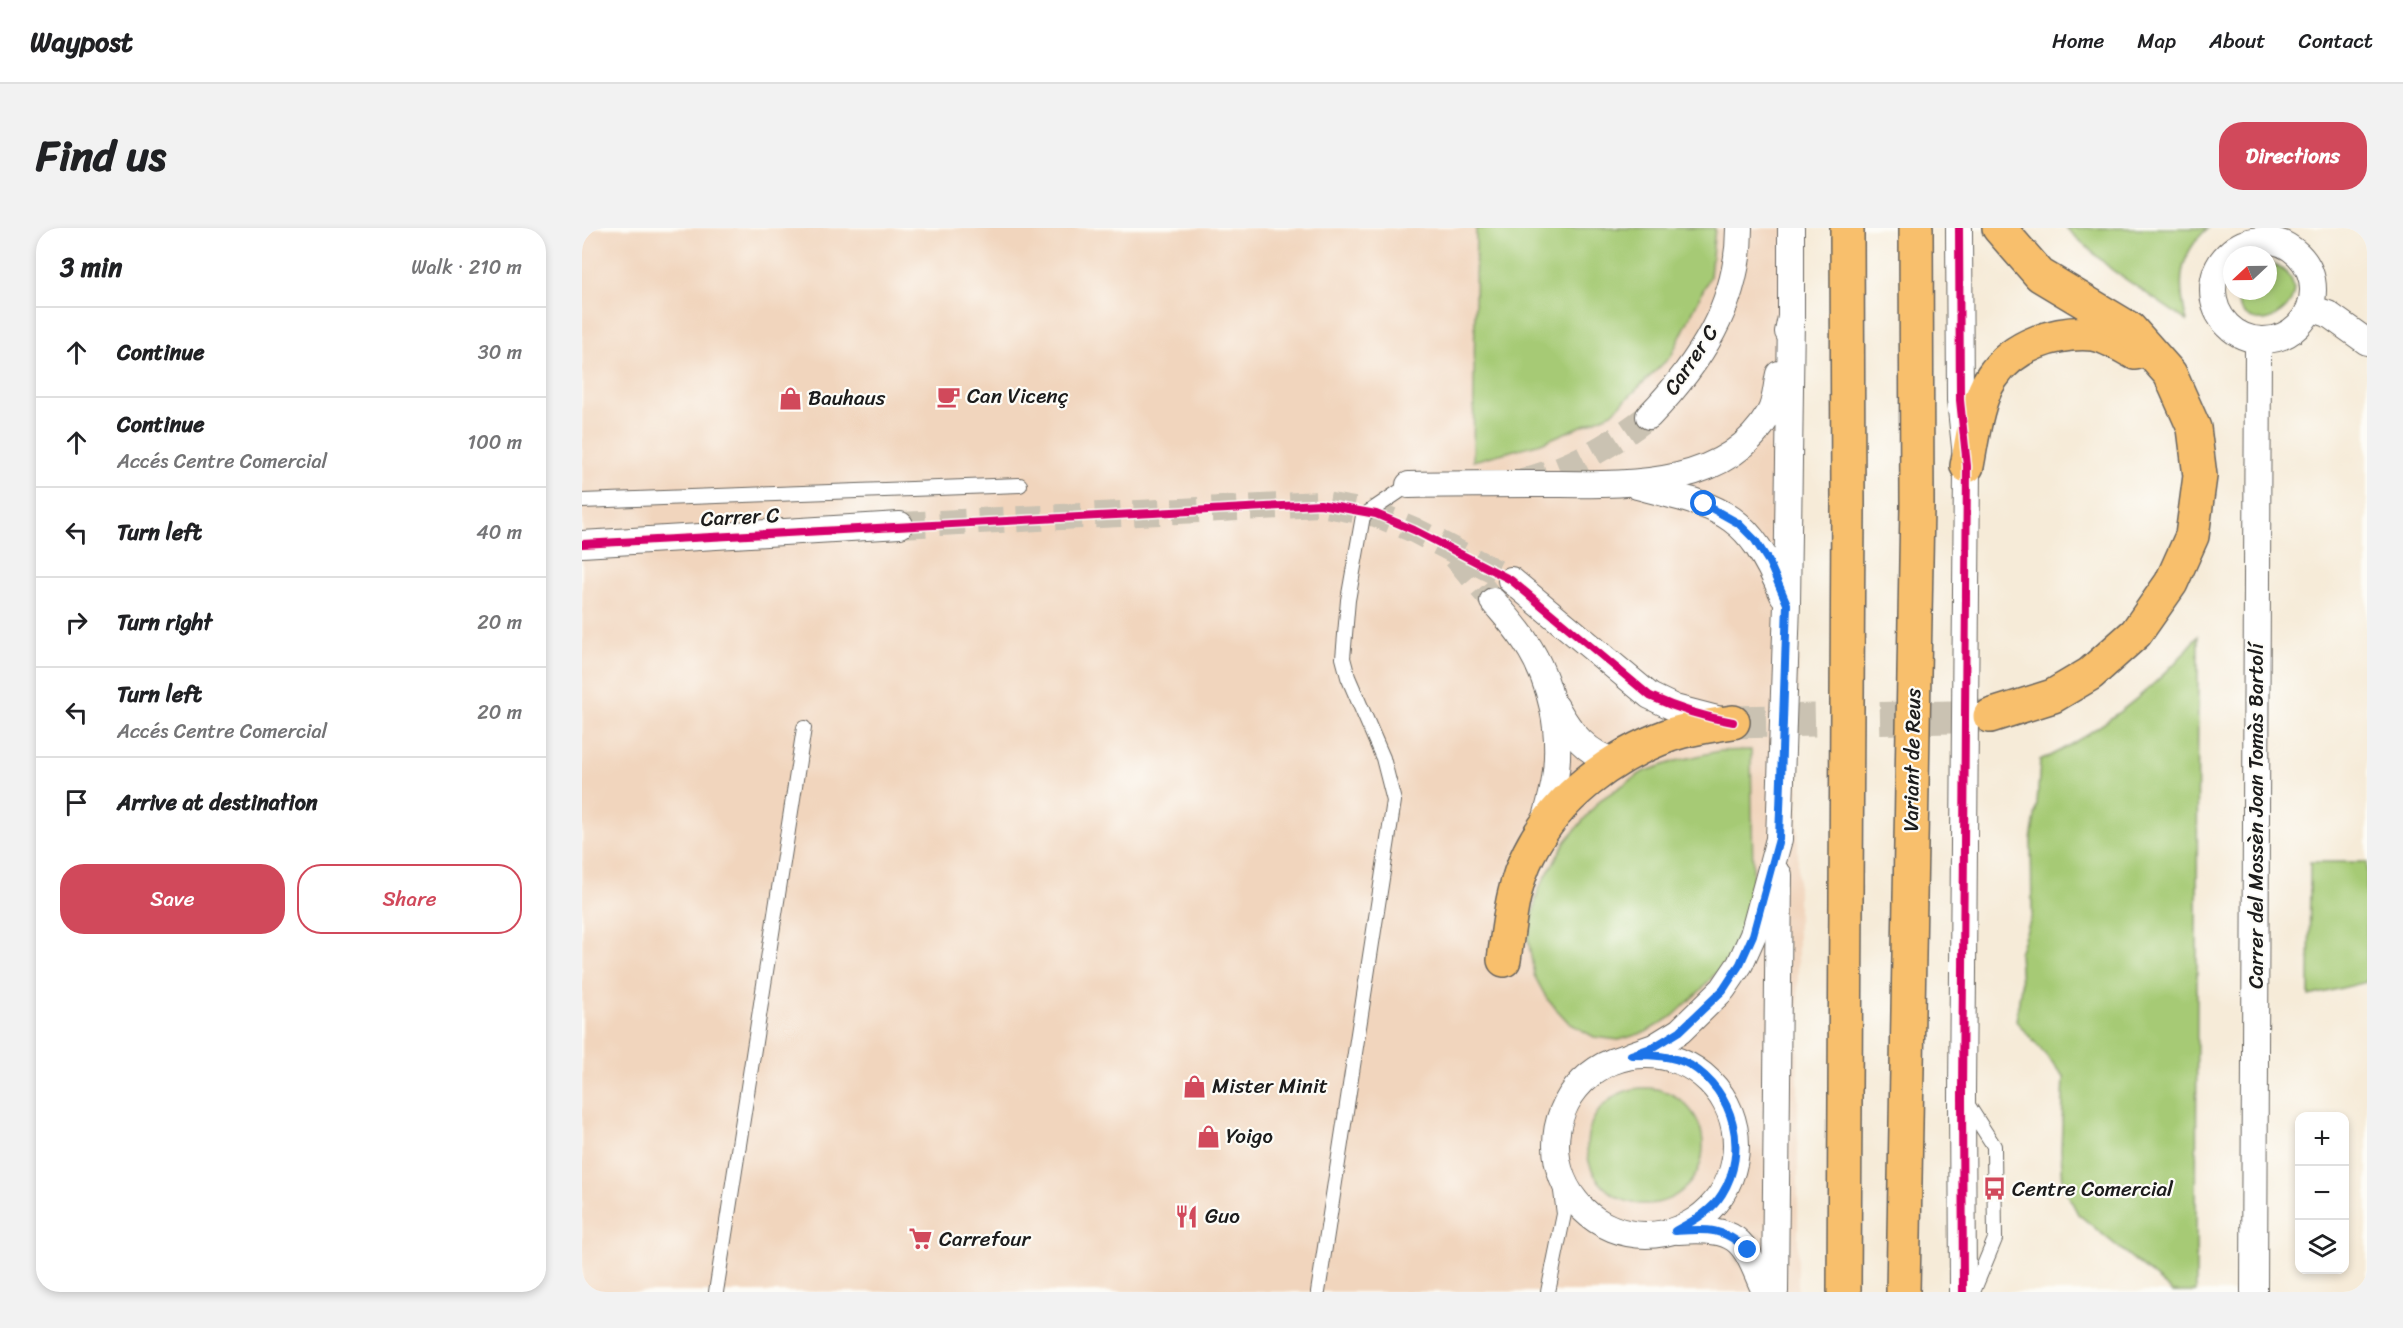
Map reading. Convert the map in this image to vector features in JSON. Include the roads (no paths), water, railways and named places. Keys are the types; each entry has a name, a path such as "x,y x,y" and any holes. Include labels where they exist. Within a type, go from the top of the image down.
{"highway":[{"path":"1844,1292 1847,228"},
{"name":"Variant de Reus","path":"1903,1292 1917,505 1916,228"},
{"path":"1990,716 2053,696 2090,674 2136,633 2171,583 2192,536 2200,476 2194,428 2170,374 2130,329 2040,275 1999,228"},
{"path":"1967,466 1977,414 1991,378 2015,352 2051,337 2095,334 2128,349 2170,374"},
{"path":"1504,960 1511,908 1528,855 1543,828 1565,802 1591,777 1670,736 1701,727 1733,722"}],"street":[{"name":"Carrer C","path":"1649,416 1672,391 1711,338 1735,273 1739,228"},
{"path":"1775,1292 1779,839 1787,604 1791,228"},
{"path":"1959,228 1960,400 1967,466 1962,1096 1963,1292"},
{"path":"2258,234 2290,248 2302,260 2311,275 2313,291 2310,308 2301,323 2288,334 2273,340 2258,341 2242,336 2229,328 2219,315 2213,300 2213,283 2218,268 2227,255 2258,234"},
{"path":"2310,308 2328,314 2367,342"},
{"path":"1409,485 1631,484 1698,471 1735,452 1761,427 1771,411 1791,317"},
{"name":"Carrer del Mossèn Joan Tomàs Bartolí","path":"2254,1292 2258,341"},
{"path":"1631,484 1704,504 1738,523 1755,540 1769,562 1787,604"},
{"name":"Carrer C","path":"582,544 900,525"},
{"path":"1511,580 1650,696 1700,716 1733,722"},
{"path":"1493,601 1525,641 1565,723 1591,752 1604,759 1618,762"},
{"path":"1543,828 1555,781 1557,753 1557,730 1550,696"},
{"path":"1765,1292 1748,1250 1723,1232 1708,1229 1646,1236 1617,1231 1591,1217 1571,1196 1558,1169 1555,1144 1558,1119 1569,1095 1586,1076 1607,1062 1654,1047 1680,1031 1723,990 1740,964 1753,935 1779,839"},
{"path":"1631,1055 1661,1055 1689,1065 1713,1083 1729,1109 1736,1137 1734,1167 1722,1195 1701,1217 1675,1231"}],"lane":[{"path":"582,501 1020,485"},
{"path":"1318,1292 1394,801 1383,758 1348,678 1343,658 1345,627 1363,516 1409,485"},
{"path":"716,1292 804,728"},
{"path":"1962,1096 1994,1146 1995,1239 1973,1292"},
{"path":"1548,1292 1564,1214 1558,1169"}],"tunnel":[{"path":"1522,481 1557,470 1589,455 1649,416"},
{"path":"900,525 1320,504 1376,514 1414,530 1511,580"},
{"path":"1456,557 1493,601"},
{"path":"1733,722 1990,716"}],"place":[{"name":"Can Vicenç","path":"949,396"},
{"name":"Bauhaus","path":"790,398"},
{"name":"Mister Minit","path":"1194,1086"},
{"name":"Yoigo","path":"1208,1136"},
{"name":"Centre Comercial","path":"1994,1189"},
{"name":"Guo","path":"1187,1216"},
{"name":"Carrefour","path":"921,1239"}]}
